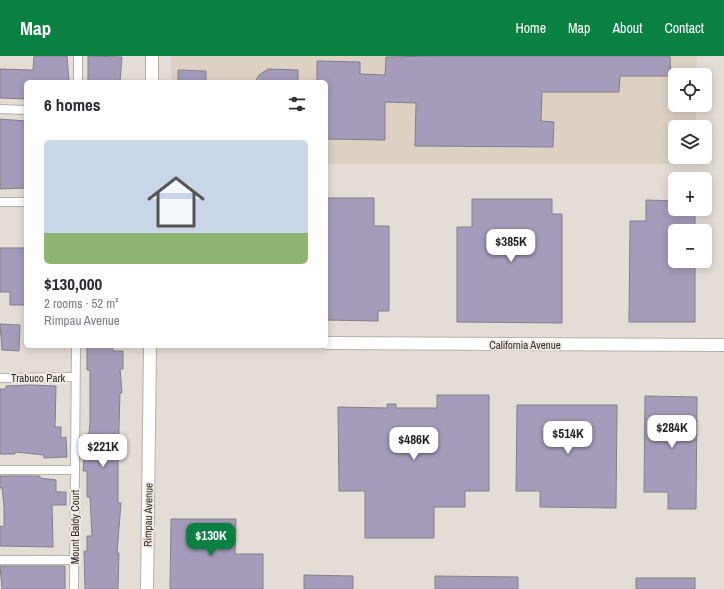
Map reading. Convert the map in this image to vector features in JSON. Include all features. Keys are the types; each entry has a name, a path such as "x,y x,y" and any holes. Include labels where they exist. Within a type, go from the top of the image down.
{"main road":[{"path":"152,56 152,80"},
{"name":"California Avenue","path":"328,343 724,345"},
{"name":"Rimpau Avenue","path":"147,589 150,348"}],"street":[{"path":"78,56 78,80"},
{"path":"0,109 24,110"},
{"path":"0,202 24,202"},
{"name":"Mount Baldy Court","path":"74,589 76,348"},
{"name":"Trabuco Park","path":"0,378 75,378"},
{"path":"0,470 75,470"},
{"path":"0,560 75,560"}],"shaded area":[{"path":"171,56 697,56 696,68 668,68 668,112 696,112 696,120 668,120 668,164 328,164 328,80 171,80"}],"building":[{"path":"34,56 67,56 69,80 24,80 24,99 0,98 0,69 33,70"},
{"path":"88,56 122,57 120,80 88,80"},
{"path":"670,56 671,68 668,68 668,76 620,76 619,92 542,92 541,121 554,122 553,147 415,146 416,103 385,102 385,140 328,139 328,80 317,80 317,61 360,62 360,74 385,75 386,57"},
{"path":"268,69 298,70 298,80 256,80 259,75"},
{"path":"178,70 206,71 206,80 178,80"},
{"path":"0,119 24,121 24,188 0,189"},
{"path":"328,198 374,198 374,226 389,226 389,311 378,311 378,321 328,320"},
{"path":"472,199 552,199 552,214 562,214 562,323 457,322 457,227 472,227"},
{"path":"646,200 668,201 668,216 695,216 695,224 668,224 668,268 695,268 695,322 629,322 630,221 646,221"},
{"path":"0,248 24,248 24,305 10,305 10,292 0,292"},
{"path":"0,324 20,325 19,351 2,350"},
{"path":"87,348 113,348 113,351 123,351 123,369 120,369 122,393 120,393 118,462 118,503 121,503 117,553 119,553 118,589 85,589 84,551 87,551 87,536 92,536 90,497 87,497 87,471 83,471 84,459 86,459 86,434 89,434 90,423 90,370 87,370"},
{"path":"6,386 56,386 55,427 61,427 61,438 66,437 67,457 44,458 44,455 15,452 15,454 0,454 0,389 6,389"},
{"path":"437,395 489,395 489,491 465,491 465,507 434,507 434,538 365,538 365,491 339,491 338,407 387,408 387,404 396,404 396,408 437,408"},
{"path":"645,396 697,397 696,509 668,509 668,492 644,492"},
{"path":"517,405 617,405 616,508 540,507 540,491 516,491"},
{"path":"0,476 40,476 40,478 56,480 56,492 66,492 66,505 52,505 53,547 0,546 0,526 4,527 4,506 2,488 0,488"},
{"path":"171,519 236,519 235,554 263,554 263,589 170,589"},
{"path":"0,566 65,566 65,589 2,589"},
{"path":"304,575 353,576 353,589 304,589"},
{"path":"435,576 518,577 518,589 435,589"},
{"path":"636,578 695,578 695,589 636,589"}]}
